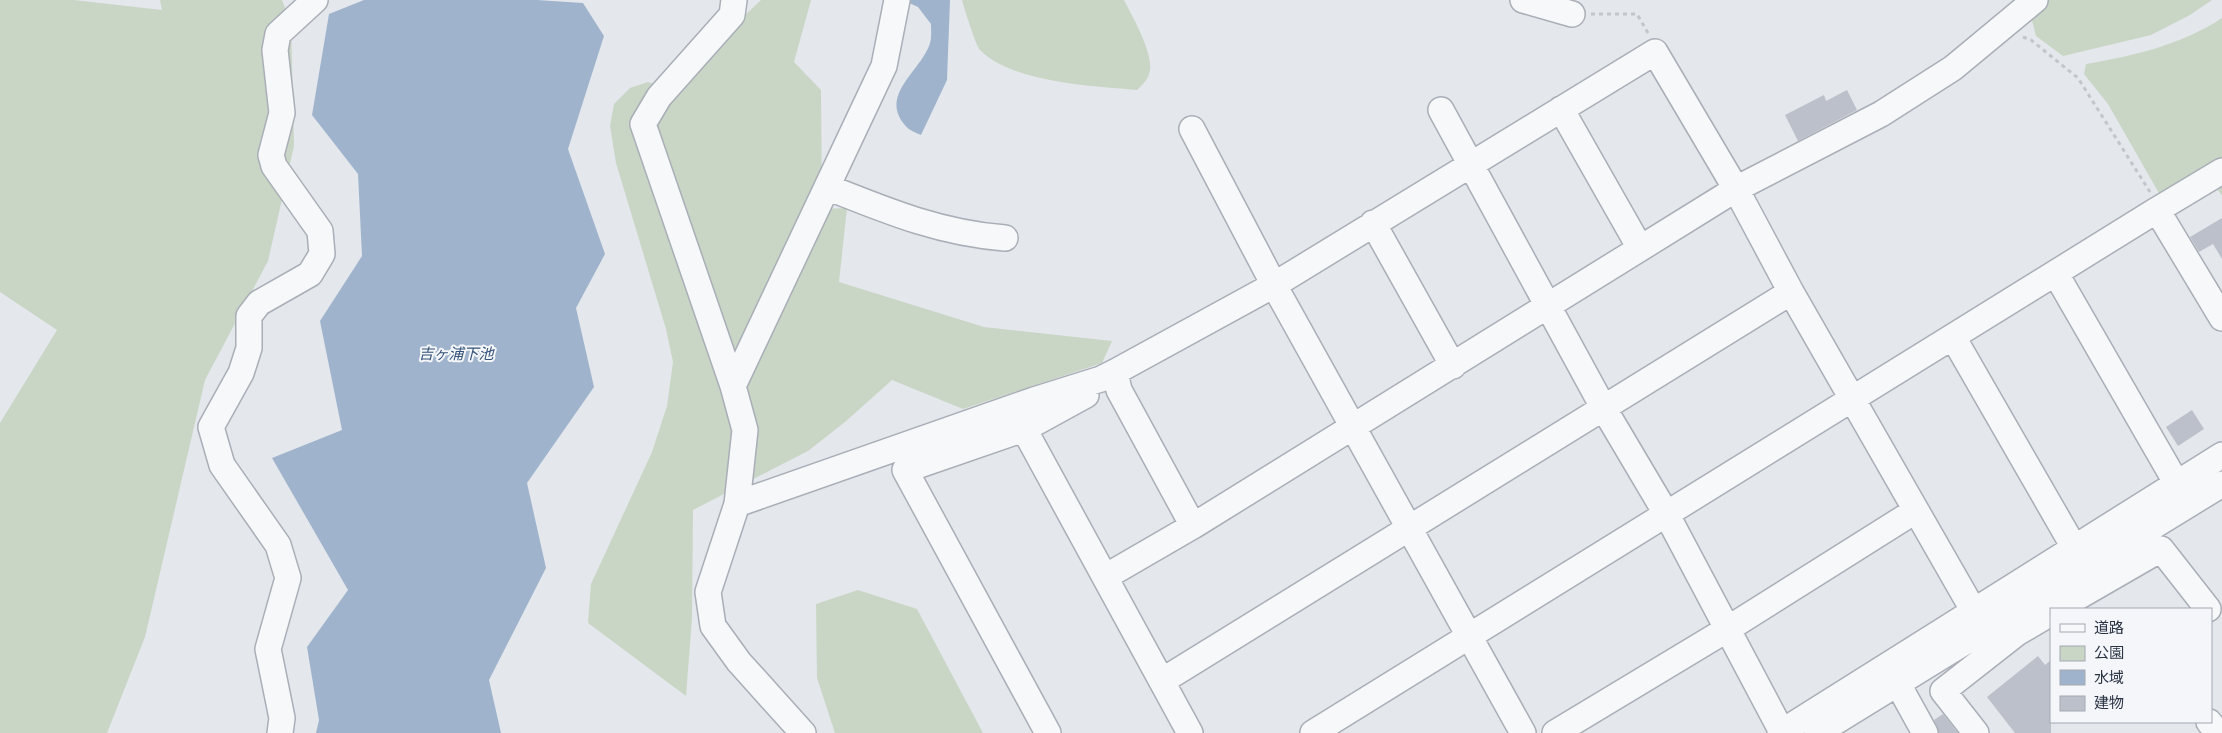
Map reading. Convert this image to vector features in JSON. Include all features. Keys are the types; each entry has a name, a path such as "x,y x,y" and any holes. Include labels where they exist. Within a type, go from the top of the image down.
{"street":[{"path":"280,733 282,718 268,649 288,578 278,545 222,465 212,427 241,373 249,348 249,316 259,303 310,274 322,254 320,231 274,166 271,155 282,113 274,50 278,34 315,0"},
{"path":"734,0 732,15 659,97 643,124 733,386 745,430 737,504 708,592 713,626 740,662 804,733"},
{"path":"733,386 884,66 898,0"},
{"path":"1523,0 1572,14"},
{"path":"1105,578 1453,366 1736,189 1881,114 1953,68 2035,0"},
{"path":"737,504 1108,375 1274,285 1655,52 1736,189 1791,292 1979,620"},
{"path":"1561,109 1640,248"},
{"path":"1441,110 1603,407 1667,516 1781,733 1979,620 2011,625 2050,613"},
{"path":"1192,129 1274,285 1411,528 1523,733"},
{"path":"1313,733 1667,516 2222,171"},
{"path":"827,187 913,221 977,236 1005,238"},
{"path":"2158,210 2222,318"},
{"path":"1373,223 1453,366"},
{"path":"2056,274 2178,484"},
{"path":"1162,681 1791,292"},
{"path":"1954,337 2075,549"},
{"path":"1048,733 905,470 1024,429 1102,386 1108,375"},
{"path":"1108,375 1119,390 1193,526"},
{"path":"1024,429 1190,733"},
{"path":"1816,733 1898,684 1979,620 2075,549 2222,455"},
{"path":"1976,733 1943,691 2011,625 2222,484"},
{"path":"1555,733 1726,630 1915,511"},
{"path":"2060,608 2161,549 2207,608"},
{"path":"1898,684 1925,733"}],"path":[{"path":"1572,14 1637,14 1652,42 1655,52"},
{"path":"2002,27 2031,40 2078,78 2151,192 2158,210"}],"green space":[{"path":"0,0 74,0 162,10 160,0 282,0 291,23 294,146 268,261 205,380 145,637 107,733 0,733 0,423 57,330 0,292"},
{"path":"761,0 811,0 794,62 821,90 822,209 847,208 839,282 984,327 1112,341 1102,363 963,409 892,380 845,422 808,451 693,510 692,618 686,696 588,623 591,584 652,452 667,406 673,362 666,329 616,163 610,126 614,104 630,88 648,82 668,88"},
{"path":"962,0 1124,0 1146,47 1150,67 1148,76 1137,90 1054,81 1012,70 994,61 980,50 973,35"},
{"path":"2044,0 2212,0 2190,15 2151,35 2063,56 2036,36 2029,9"},
{"path":"2222,18 2222,196 2203,167 2160,195 2108,104 2084,74 2086,64 2156,48 2190,35"},
{"path":"858,590 917,609 983,733 835,733 817,678 816,604"}],"water":[{"name":"吉ヶ浦下池","path":"364,0 537,0 583,3 604,36 568,149 605,254 576,308 594,387 527,483 546,568 489,680 501,733 316,733 319,720 307,647 348,590 272,458 342,430 320,321 362,256 358,174 312,115 329,14"},
{"path":"907,0 950,0 947,80 921,135 905,126 897,110 897,101 905,82 929,46 931,24 918,7 907,2"}],"building":[{"path":"1847,90 1857,110 1798,141 1785,115 1824,95 1826,101"},
{"path":"2222,218 2222,259 2213,244 2199,252 2190,237"},
{"path":"2192,410 2204,429 2178,446 2166,427"},
{"path":"2038,656 2045,665 2050,661 2051,733 2015,733 1987,697"},
{"path":"1943,714 1958,733 1939,733 1934,720"}]}
